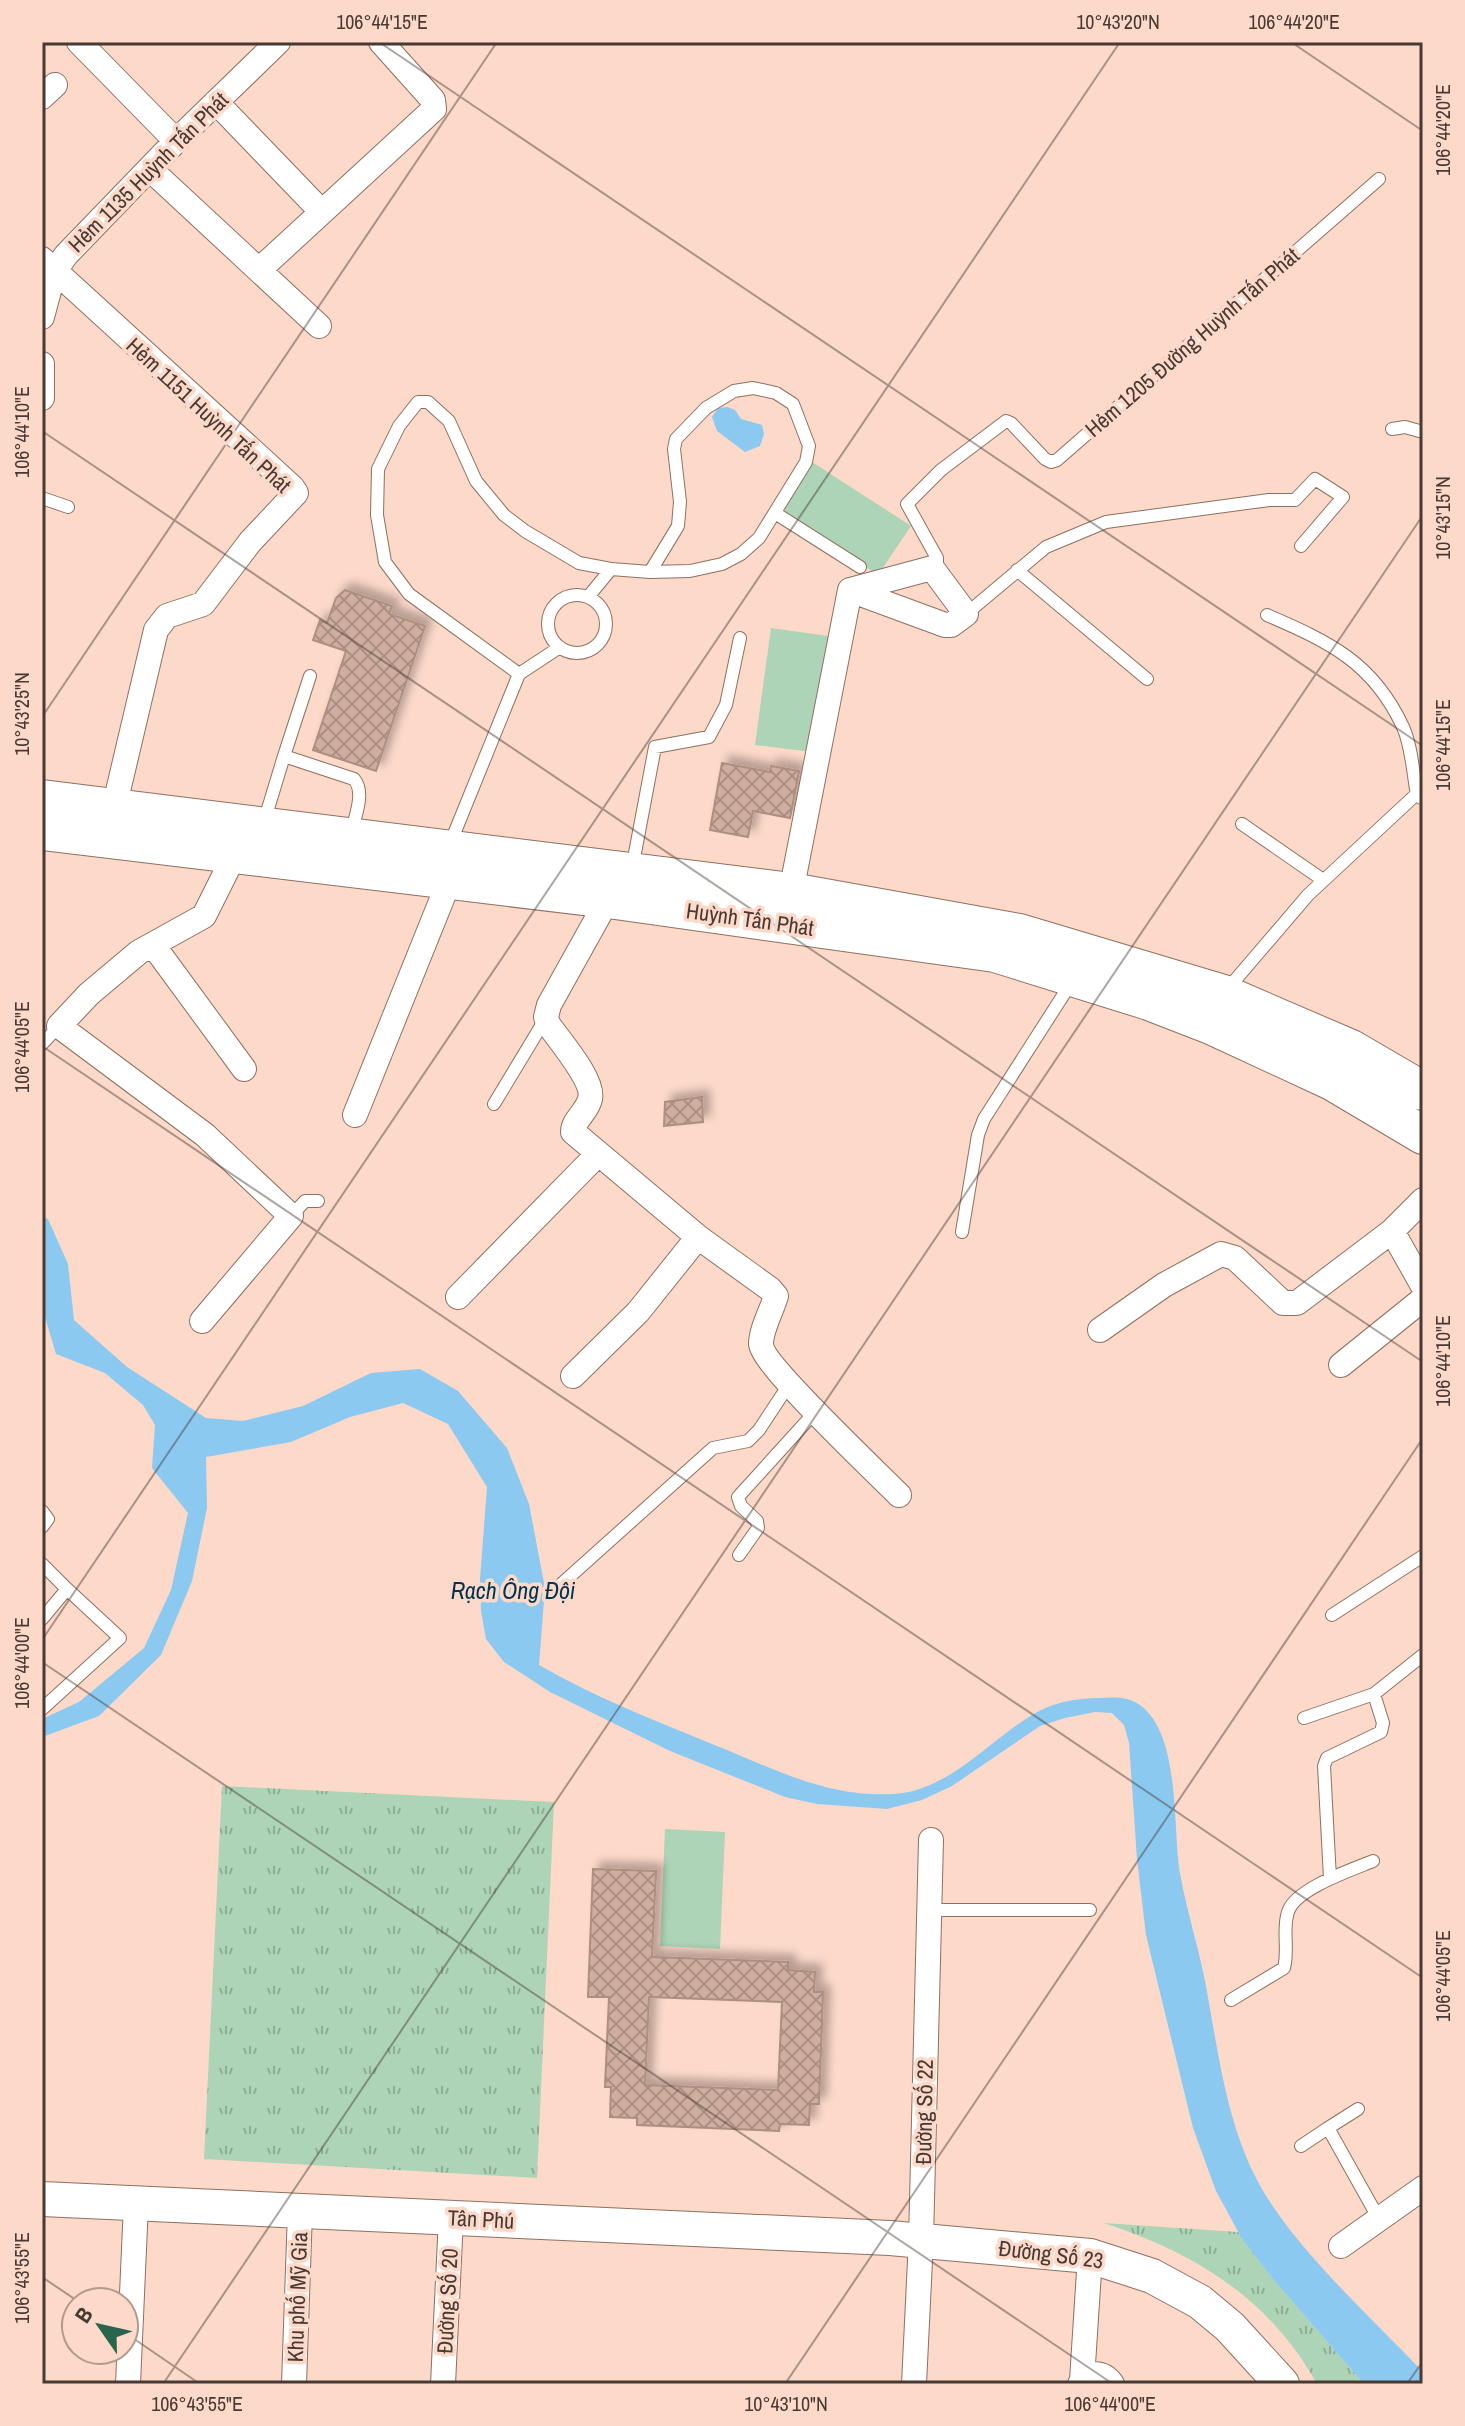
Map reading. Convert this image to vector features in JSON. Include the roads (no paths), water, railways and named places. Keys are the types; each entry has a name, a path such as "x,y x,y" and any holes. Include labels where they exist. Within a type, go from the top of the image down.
{"main road":[{"name":"Huỳnh Tấn Phát","path":"42,799 113,824 234,856 449,865 622,891 1019,933 1223,994 1351,1049 1423,1091"},
{"name":"Huỳnh Tấn Phát","path":"42,831 113,824 263,827 350,838 449,865"},
{"name":"Huỳnh Tấn Phát","path":"788,908 995,953 1149,1001 1211,1025 1332,1081 1423,1135"}],"street":[{"path":"79,42 176,141"},
{"name":"Hẻm 1135 Huỳnh Tấn Phát","path":"42,317 48,265 66,255 176,141 278,42"},
{"path":"259,270 434,109 433,100 381,42"},
{"path":"216,102 321,211"},
{"path":"151,170 319,326"},
{"name":"Hẻm 1151 Huỳnh Tấn Phát","path":"48,265 296,493 250,542 203,604 167,616 156,630 113,824"},
{"path":"42,364 42,398"},
{"path":"932,568 966,614 951,625 945,625 850,590 932,568"},
{"path":"788,908 850,590"},
{"path":"202,1321 291,1216 205,1135 59,1026 89,994 139,952 204,916 234,856"},
{"path":"355,1115 449,865"},
{"path":"622,891 549,1005 546,1017 590,1085 589,1104 573,1127 573,1132 698,1237 770,1289 776,1296 761,1346 765,1355 899,1495"},
{"path":"153,945 244,1069"},
{"path":"458,1297 598,1154"},
{"path":"1100,1330 1164,1285 1221,1254 1235,1258 1283,1303 1297,1303 1392,1231 1423,1200"},
{"path":"1392,1231 1423,1286"},
{"path":"573,1376 638,1312 698,1237"},
{"path":"1341,1365 1423,1299"},
{"name":"Đường Số 22","path":"914,2384 921,2240 931,1840"},
{"path":"1341,2246 1423,2188"},
{"name":"Tân Phú","path":"42,2199 921,2240"},
{"path":"128,2384 136,2204"},
{"name":"Khu phố Mỹ Gia","path":"294,2384 300,2211"},
{"name":"Đường Số 20","path":"443,2384 451,2218"},
{"name":"Đường Số 23","path":"921,2240 1090,2256 1152,2276 1200,2302 1237,2333 1282,2384"},
{"path":"1081,2382 1090,2256"},
{"path":"1081,2382 1099,2374 1107,2377 1112,2384"}],"lane":[{"name":"Hẻm 1205 Đường Huỳnh Tấn Phát","path":"932,568 937,566 937,558 907,504 941,470 1006,421 1045,459 1051,462 1057,460 1379,179"},
{"path":"519,674 409,594 385,562 377,515 378,469 399,426 418,402 428,402 449,421 476,481 504,515 525,531 579,563 650,572 690,571 722,564 741,554 759,538 806,462 809,446 793,404 776,393 753,388 734,391 706,408 676,439 674,449 680,502 678,526 650,572"},
{"path":"1392,429 1405,427 1423,432"},
{"path":"966,614 1046,547 1106,522 1269,500 1295,500 1315,479 1343,497 1301,546"},
{"path":"42,498 68,507"},
{"path":"775,513 860,567"},
{"path":"588,597 611,569"},
{"path":"1017,570 1147,679"},
{"path":"568,597 588,597 602,610 606,627 602,640 590,650 569,652 553,640 549,620 553,610 568,597"},
{"path":"1223,994 1308,895 1421,794 1404,728 1362,667 1315,636 1267,615"},
{"path":"622,891 655,747 709,737 726,705 740,638"},
{"path":"449,865 519,674 560,647"},
{"path":"263,827 310,676"},
{"path":"284,756 354,779 360,792 350,838"},
{"path":"1242,824 1323,880"},
{"path":"962,1232 978,1135 984,1119 1074,978"},
{"path":"494,1104 546,1017"},
{"path":"42,1044 59,1026"},
{"path":"291,1216 305,1201 318,1201"},
{"path":"557,1588 713,1448 748,1441 759,1430 790,1383"},
{"path":"739,1555 758,1528 757,1521 741,1506 738,1497 816,1411"},
{"path":"42,1511 48,1519 42,1527"},
{"path":"1332,1615 1423,1556"},
{"path":"42,1564 120,1638 42,1709"},
{"path":"42,1619 67,1589"},
{"path":"1304,1718 1374,1694 1423,1655"},
{"path":"1330,1878 1324,1766 1327,1758 1381,1732 1383,1723 1374,1694"},
{"path":"1231,2000 1284,1968 1287,1913 1298,1898 1330,1878 1373,1861"},
{"path":"929,1910 1090,1910"},
{"path":"1301,2146 1358,2109"},
{"path":"1328,2128 1379,2219"}],"water":[{"path":"718,408 735,410 741,419 762,425 764,434 760,446 745,452 717,431 712,417"},
{"name":"Rạch Ông Đội","path":"42,1217 48,1219 68,1264 74,1320 127,1367 206,1418 243,1421 303,1406 371,1373 420,1369 458,1391 507,1448 529,1504 545,1588 539,1665 603,1698 800,1780 869,1794 894,1794 934,1783 953,1773 1021,1722 1062,1702 1123,1698 1135,1702 1150,1715 1161,1733 1168,1755 1182,1886 1204,1976 1228,2102 1244,2151 1254,2174 1287,2226 1331,2278 1423,2372 1423,2384 1364,2384 1272,2278 1241,2237 1216,2191 1193,2128 1146,1935 1129,1743 1124,1725 1112,1713 1095,1712 1040,1726 952,1786 922,1800 887,1809 817,1804 785,1797 670,1751 550,1692 504,1662 486,1639 480,1579 487,1487 448,1424 403,1403 350,1417 291,1442 206,1457 207,1508 192,1581 161,1655 99,1716 42,1737 42,1719 79,1702 144,1648 171,1590 188,1513 152,1468 155,1425 143,1405 105,1373 56,1354 42,1307"}]}
